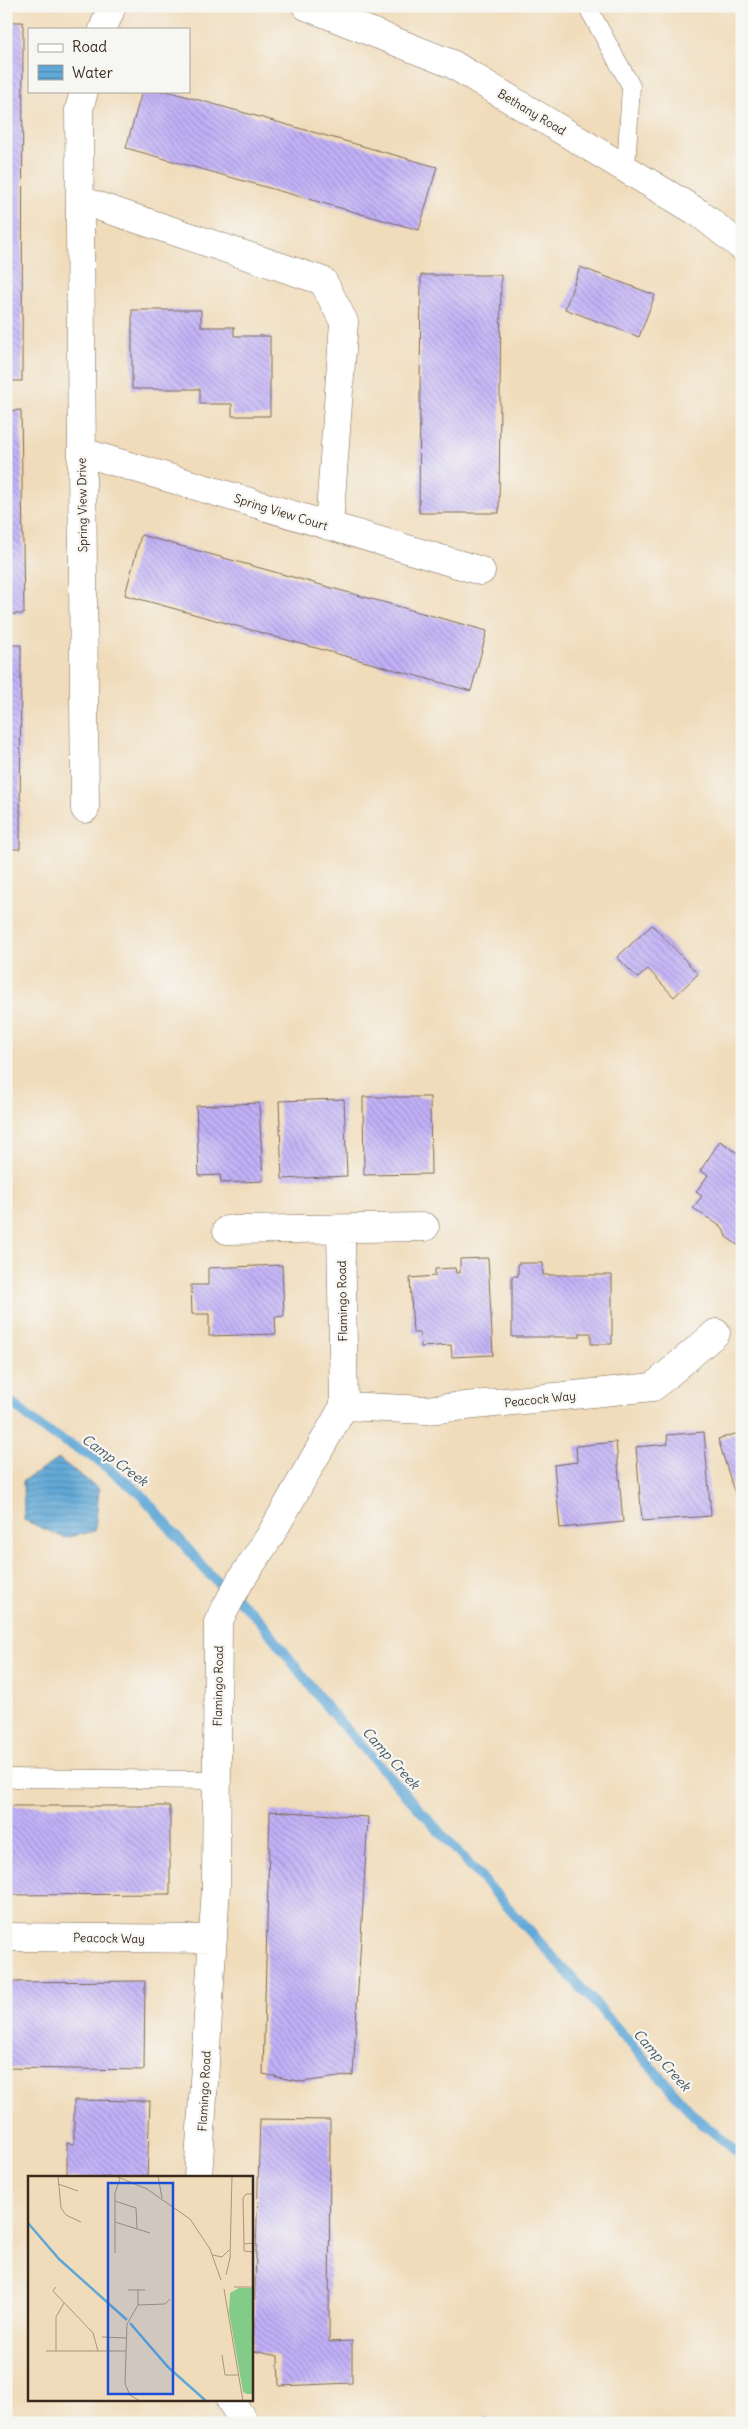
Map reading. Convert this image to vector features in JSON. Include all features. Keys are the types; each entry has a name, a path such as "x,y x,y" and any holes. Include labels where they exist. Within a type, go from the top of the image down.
{"street":[{"path":"103,28 112,6"},
{"name":"Bethany Road","path":"306,6 452,64 699,212 742,247"},
{"name":"Spring View Drive","path":"84,92 79,110 85,809"},
{"path":"80,200 323,281 344,322 329,526"},
{"name":"Spring View Court","path":"82,452 481,571"},
{"path":"227,1230 425,1228"},
{"name":"Flamingo Road","path":"198,2176 216,1886 218,1622 240,1581 270,1536 344,1406 341,1229"},
{"name":"Peacock Way","path":"344,1406 426,1410 653,1387 716,1333"},
{"name":"Peacock Way","path":"6,1937 213,1939"},
{"path":"231,2402 245,2423"}],"lane":[{"path":"587,6 631,86 626,168"},
{"path":"6,1778 217,1780"}],"water":[{"path":"59,1459 99,1489 95,1531 64,1538 24,1520 23,1481"}],"building":[{"path":"6,22 23,22 22,381 6,381"},
{"path":"142,92 171,92 437,167 419,230 126,148"},
{"path":"580,267 655,295 639,337 565,309"},
{"path":"421,275 501,275 499,513 419,513"},
{"path":"132,310 201,310 201,327 234,327 234,336 270,336 270,416 232,416 232,404 200,404 200,389 132,389"},
{"path":"21,410 24,614 6,614 6,411"},
{"path":"141,535 487,631 471,691 125,595"},
{"path":"6,645 21,645 20,849 6,849"},
{"path":"652,925 698,974 674,997 648,969 638,978 617,957"},
{"path":"363,1097 430,1097 431,1174 364,1175"},
{"path":"344,1099 347,1176 282,1179 279,1101"},
{"path":"259,1103 263,1181 221,1183 220,1175 199,1176 196,1106"},
{"path":"720,1141 742,1156 742,1248 726,1237 723,1228 693,1208 702,1196 696,1192 708,1175 700,1171"},
{"path":"488,1258 493,1355 452,1357 451,1345 421,1347 420,1333 413,1333 410,1278 435,1276 435,1269 455,1268 456,1273 460,1273 460,1259"},
{"path":"518,1263 543,1263 543,1275 612,1275 612,1344 591,1344 591,1333 580,1333 580,1337 512,1337 512,1276 518,1276"},
{"path":"282,1265 284,1316 275,1317 276,1334 209,1336 209,1314 192,1314 191,1285 208,1285 208,1268"},
{"path":"704,1432 711,1516 642,1521 636,1447 668,1444 667,1435"},
{"path":"742,1432 742,1503 738,1504 718,1439"},
{"path":"616,1442 623,1522 560,1528 554,1465 577,1462 576,1446"},
{"path":"6,1806 170,1806 170,1894 6,1895"},
{"path":"270,1811 368,1817 353,2075 302,2082 263,2074"},
{"path":"145,1981 144,2070 6,2068 6,1982"},
{"path":"74,2100 150,2101 147,2176 67,2176 67,2143 74,2144"},
{"path":"260,2119 330,2120 329,2342 352,2341 352,2383 279,2386 278,2356 253,2351"},
{"path":"485,2417 500,2423 482,2423"}],"waterway":[{"name":"Camp Creek","path":"6,1398 43,1429 96,1459 141,1494 209,1574 258,1618 330,1711 603,2012 696,2118 742,2156"}]}
